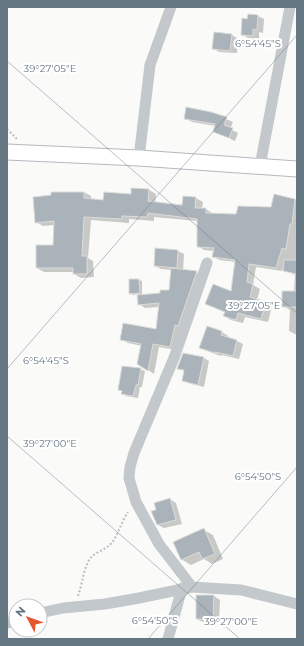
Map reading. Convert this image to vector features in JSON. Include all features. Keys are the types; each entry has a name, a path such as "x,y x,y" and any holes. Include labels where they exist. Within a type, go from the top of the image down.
{"main road":[{"path":"7,152 139,158 297,169"}],"street":[{"path":"139,158 150,65 171,7"},
{"path":"260,166 290,7"},
{"path":"187,587 159,544 136,502 129,478 130,467 134,454 174,358 208,263"},
{"path":"168,639 187,587"},
{"path":"48,611 139,598 187,587 241,590 297,604"}],"path":[{"path":"75,607 90,558 109,545 116,537 124,517 136,502"}],"building":[{"path":"248,14 258,15 257,30 253,29 253,36 241,35 242,18 247,19"},
{"path":"214,32 232,34 230,51 212,49"},
{"path":"186,107 227,117 224,125 233,128 229,138 213,132 215,124 184,119"},
{"path":"131,188 149,189 148,201 182,205 183,196 196,197 195,208 206,208 206,213 236,214 238,206 271,207 274,194 295,199 292,224 290,224 286,249 282,248 276,268 249,264 247,282 253,284 250,297 266,302 261,319 238,313 236,320 223,316 225,312 205,304 213,284 231,291 235,260 212,257 214,248 197,247 197,219 148,213 147,217 122,216 122,219 84,217 82,256 87,256 87,274 73,274 73,268 36,268 36,245 53,245 54,221 35,223 33,197 51,195 51,192 84,192 84,198 103,200 104,192 131,194"},
{"path":"155,248 178,250 177,268 154,266"},
{"path":"284,260 297,260 297,274 283,271"},
{"path":"171,268 197,271 178,326 175,325 170,347 153,344 148,371 137,364 141,344 120,340 123,323 156,329 159,303 138,305 137,295 160,293 160,290 169,290"},
{"path":"129,279 139,279 140,293 129,294"},
{"path":"282,291 297,291 297,307 282,307"},
{"path":"207,326 222,331 221,335 237,340 233,356 215,353 199,348"},
{"path":"183,353 204,357 198,385 182,381 184,370 177,369"},
{"path":"122,366 141,368 138,385 136,385 133,396 121,394 122,391 118,390"},
{"path":"170,498 176,520 157,525 151,511 156,510 154,503"},
{"path":"204,528 215,554 202,559 199,552 181,560 173,542"},
{"path":"196,595 214,595 213,619 196,619"}]}
